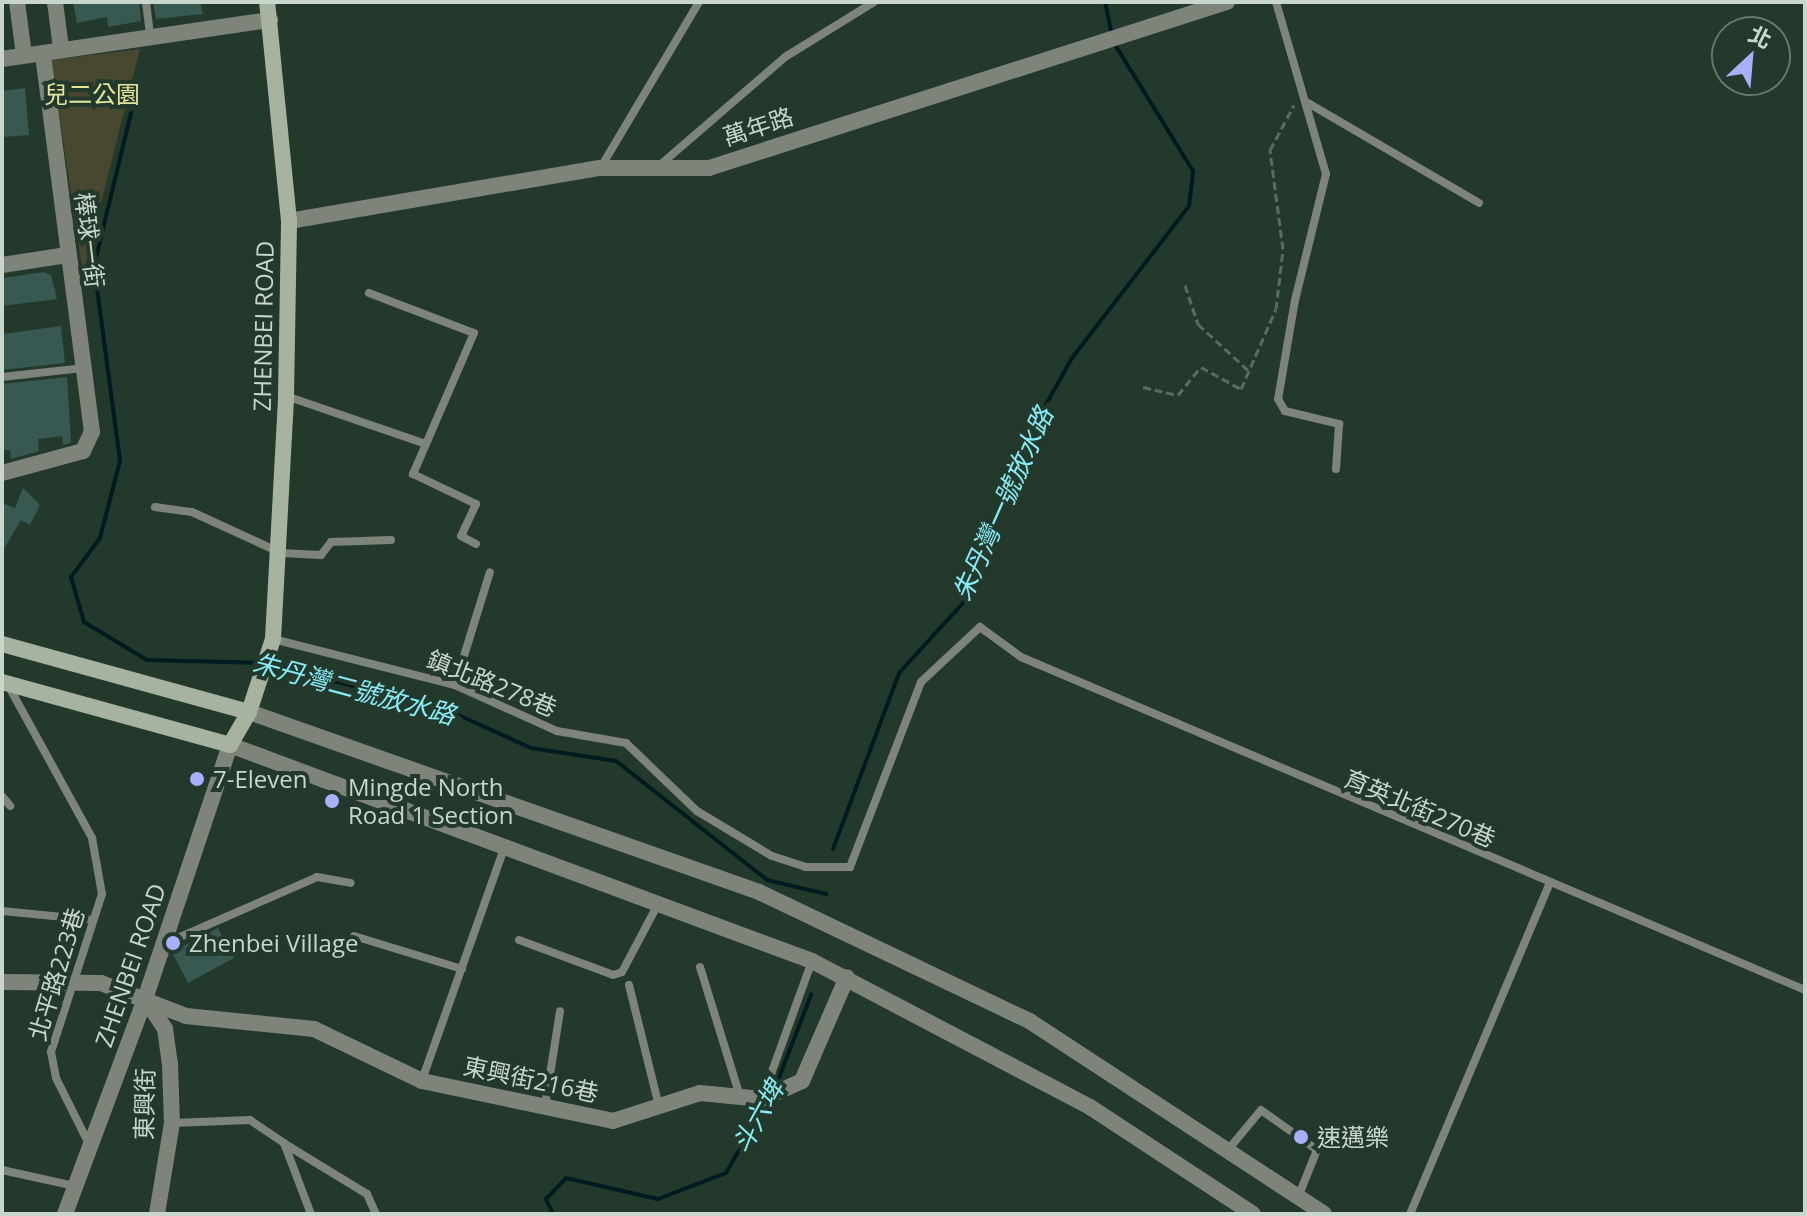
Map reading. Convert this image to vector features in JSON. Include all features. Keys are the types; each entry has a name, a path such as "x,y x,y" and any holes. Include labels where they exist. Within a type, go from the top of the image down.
{"main road":[{"name":"ZHENBEI ROAD","path":"230,745 249,712 271,644 281,553 289,221 267,2"},
{"path":"2,644 249,712"},
{"path":"5,683 230,745"}],"street":[{"path":"17,2 24,55"},
{"path":"55,2 61,48"},
{"name":"萬年路","path":"289,221 600,168 709,168 1190,9 1227,2"},
{"path":"2,59 150,34 270,20"},
{"name":"棒球一街","path":"2,473 83,451 92,432 43,53"},
{"path":"2,265 67,255"},
{"path":"249,712 759,892 1031,1022 1324,1214"},
{"path":"230,745 504,848 659,901 847,977 1090,1107 1253,1214"},
{"name":"ZHENBEI ROAD","path":"65,1214 145,999 230,745"},
{"name":"東興街216巷","path":"2,982 72,980 101,983 186,1016 314,1029 422,1081 613,1121 700,1093 762,1099 802,1081 847,977"},
{"name":"東興街","path":"145,999 165,1029 172,1123 157,1214"}],"lane":[{"path":"146,2 150,34"},
{"path":"600,168 699,2"},
{"path":"656,169 785,57 874,2"},
{"path":"1276,2 1308,103 1326,174 1295,300 1278,399 1285,411 1339,424 1336,469"},
{"path":"1308,103 1479,203"},
{"path":"369,293 474,333 413,474 476,504 461,536 476,544"},
{"path":"2,377 83,368"},
{"path":"286,396 426,444"},
{"path":"155,507 192,512 281,553 321,555 331,542 391,540"},
{"path":"455,685 490,572"},
{"name":"育英北街270巷","path":"850,867 921,682 980,627 1021,657 1549,885 1805,990"},
{"name":"鎮北路278巷","path":"271,644 455,685 557,731 626,743 697,811 772,856 805,867 850,867"},
{"name":"北平路223巷","path":"5,683 92,838 102,894 51,1052 56,1078 90,1146"},
{"path":"2,796 10,806"},
{"path":"422,1081 504,848"},
{"path":"163,944 317,877 350,883"},
{"path":"1410,1214 1549,885"},
{"path":"519,940 613,975 622,972 659,901"},
{"path":"2,911 93,920"},
{"path":"354,936 462,969"},
{"path":"762,1099 812,961"},
{"path":"700,967 741,1097"},
{"path":"629,985 659,1106"},
{"path":"545,1106 560,1011"},
{"path":"1227,1151 1261,1110 1317,1150 1299,1195"},
{"path":"172,1123 250,1120 367,1194 376,1214"},
{"path":"284,1143 311,1214"},
{"path":"2,1170 75,1186"}],"path":[{"path":"1143,387 1178,395 1201,367 1241,389 1276,309 1283,249 1270,150 1292,105 1308,103"},
{"path":"1185,285 1198,324 1249,370"}],"green space":[{"name":"兒二公園","path":"140,49 83,274 51,60"}],"building":[{"path":"73,2 139,2 141,21 108,27 107,17 77,23"},
{"path":"153,2 200,2 203,14 156,19"},
{"path":"25,88 29,135 4,137 2,91"},
{"path":"44,272 51,275 57,299 2,306 2,278"},
{"path":"61,326 65,363 2,370 2,334"},
{"path":"67,377 71,443 63,445 62,436 38,439 39,451 11,459 10,450 2,450 2,384"},
{"path":"23,488 40,505 30,525 21,520 2,552 2,503 15,508"},
{"path":"218,928 234,958 188,983 172,952"}],"waterway":[{"name":"朱丹灣一號放水路","path":"1105,2 1112,34"},
{"name":"朱丹灣一號放水路","path":"833,849 899,673 964,602 1025,442 1072,358 1189,206 1193,171 1114,43"},
{"name":"朱丹灣二號放水路","path":"131,113 94,266 120,461 100,538 71,577 84,622 147,660 261,663"},
{"name":"朱丹灣二號放水路","path":"269,665 443,708 531,748 616,761 767,880 826,894"},
{"name":"斗六埤","path":"776,1085 811,995"},
{"name":"斗六埤","path":"553,1214 546,1199 566,1178 658,1199 726,1173 766,1103"}],"place":[{"name":"7-Eleven","path":"197,779"},
{"name":"Mingde North Road 1 Section","path":"332,801"},
{"name":"Zhenbei Village","path":"173,943"},
{"name":"速邁樂","path":"1301,1137"}]}
